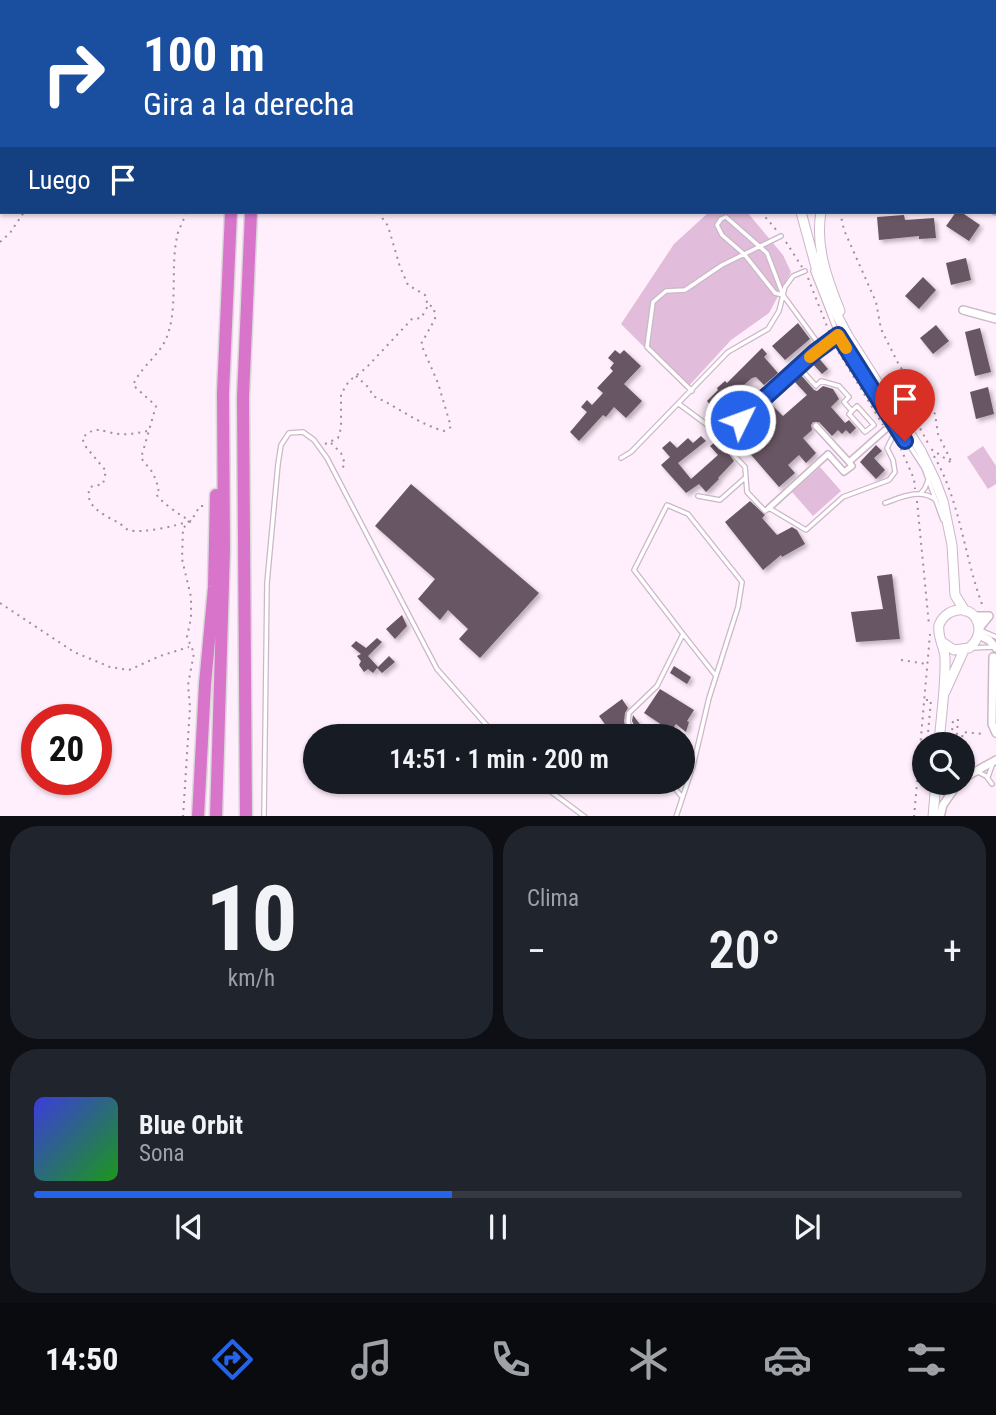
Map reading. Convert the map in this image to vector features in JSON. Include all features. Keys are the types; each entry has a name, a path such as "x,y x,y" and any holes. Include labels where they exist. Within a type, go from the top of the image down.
{"highway":[{"path":"216,816 224,538 223,448 231,214"},
{"path":"246,816 243,397 251,214"},
{"path":"198,816 205,684 214,587 216,475 223,448"}],"street":[{"path":"802,214 812,255 829,300 932,472 943,501 957,600 965,611 974,616 992,614"},
{"path":"821,214 819,234 827,275 858,351"},
{"path":"964,310 996,319"},
{"path":"816,426 837,446 852,466 844,472 827,453"},
{"path":"849,462 885,430"},
{"path":"769,508 837,446"},
{"path":"940,732 945,656 939,629 954,585"},
{"path":"945,615 954,611 965,611"},
{"path":"942,700 966,649 992,614"},
{"path":"974,616 980,631 995,650 992,724 996,733"},
{"path":"942,642 954,650 966,649"},
{"path":"975,770 996,760"},
{"path":"933,816 935,795"},
{"path":"940,816 943,805 950,795"}],"lane":[{"path":"783,295 775,293 744,254 718,229 721,219 726,217 762,246 783,295 821,347"},
{"path":"692,391 647,347 653,302 666,291 685,290 722,265 781,236"},
{"path":"812,255 816,283 838,335 928,478 951,545"},
{"path":"621,458 631,452 728,352 768,329 779,311 785,287 793,276 805,271"},
{"path":"729,441 746,427 740,420 799,366 838,335"},
{"path":"799,366 816,386 821,381 839,386 849,397 844,402 852,411"},
{"path":"679,404 729,441 738,452 734,456 745,467 747,492 765,511 769,508 806,530 842,497 889,480 895,472 887,448 892,438"},
{"path":"857,406 874,425 866,432 849,414 852,411 857,406"},
{"path":"264,816 267,583 279,454 289,433 303,432 317,444 337,477 437,669 486,724"},
{"path":"698,496 720,500 746,477"},
{"path":"921,493 928,478"},
{"path":"886,503 921,493 936,500"},
{"path":"676,816 694,766 716,676 738,607 742,582 688,514 667,505 634,570 716,676"},
{"path":"980,631 996,637"},
{"path":"629,724 629,713 657,686 683,634"},
{"path":"966,649 995,650"},
{"path":"988,778 990,767 996,760"},
{"path":"975,772 988,778 992,784"},
{"path":"554,794 584,816"}],"path":[{"path":"0,242 10,233 23,214"},
{"path":"184,214 177,235 174,296 165,341 149,359 133,385 156,406 141,458 153,473 159,489 156,494 181,517 191,521"},
{"path":"356,375 373,396 414,420 444,431 451,427 438,383 421,344 435,319 434,308 425,295 408,285 388,226 379,214"},
{"path":"840,214 844,230 876,302 881,330 899,365 936,414 938,434 951,463 930,448"},
{"path":"317,444 331,443 338,438 341,428 341,394 412,318 421,318 428,303"},
{"path":"870,402 874,400"},
{"path":"148,431 119,434 103,429 91,430 82,438 106,471 103,484 90,487 88,494 91,502 102,515 129,530 168,528 191,521"},
{"path":"331,443 341,453 345,464 337,477"},
{"path":"183,816 190,707 188,685 194,653 187,637 191,597 182,559 183,528 200,506 207,506"},
{"path":"0,603 75,652 110,667 129,670 160,656 191,647"},
{"path":"901,660 928,664"},
{"path":"925,699 931,700 929,732"},
{"path":"952,732 953,720 958,720 957,732"},
{"path":"975,733 983,734"}],"shaded area":[{"path":"707,214 749,214 783,255 791,272 769,313 731,340 686,389 621,324 674,244"},
{"path":"983,446 996,466 996,484 988,489 967,457"},
{"path":"820,467 841,491 813,516 792,492"}],"building":[{"path":"955,214 964,214 980,225 969,241 946,226"},
{"path":"904,215 905,220 934,218 936,238 919,239 919,236 879,240 877,217"},
{"path":"966,258 971,280 951,285 946,263"},
{"path":"923,277 936,290 919,309 905,296"},
{"path":"798,323 810,339 785,360 772,346"},
{"path":"936,325 949,341 933,354 920,338"},
{"path":"980,328 991,372 975,376 965,332"},
{"path":"762,348 767,354 764,357 778,373 764,385 756,377 752,378 739,389 746,396 735,405 737,407 716,423 707,412 712,407 707,401 717,388 725,381 727,383"},
{"path":"615,350 620,354 624,350 641,366 624,384 642,401 626,418 614,407 579,441 570,432 587,412 581,407 587,400 592,405 603,393 597,388 613,371 610,368 614,363 608,358"},
{"path":"817,356 828,369 822,374 811,362"},
{"path":"801,375 814,390 817,391 823,386 833,389 839,399 831,407 845,423 849,420 856,428 850,434 846,430 842,434 838,430 832,436 819,422 813,422 812,430 803,438 816,453 806,463 799,455 788,465 795,473 779,487 739,441 765,418 758,410 768,401 783,416 807,395 794,381"},
{"path":"988,387 994,414 976,419 970,392"},
{"path":"701,436 706,441 678,463 691,479 718,455 710,446 719,439 726,445 724,447 734,461 706,492 699,484 686,493 661,465 670,457 662,448 670,441 677,448 688,438 693,443"},
{"path":"876,445 882,451 874,458 885,470 876,479 860,462"},
{"path":"411,484 539,593 480,658 459,639 468,629 448,610 440,620 418,599 435,579 375,526"},
{"path":"750,501 765,515 762,518 777,535 792,527 797,530 805,544 782,557 781,555 763,570 725,522"},
{"path":"892,574 900,639 856,642 851,612 883,609 877,576"},
{"path":"402,615 407,626 395,639 386,629"},
{"path":"377,638 382,642 368,656 378,667 389,656 395,662 382,673 377,668 373,673 368,669 364,672 357,656 361,654 351,646 356,641 366,648"},
{"path":"674,666 691,677 687,684 670,673"},
{"path":"660,689 694,710 687,721 688,724 660,724 644,713"},
{"path":"622,699 628,708 625,724 605,724 599,716"},
{"path":"633,715 640,724 633,724"}],"slow traffic":[{"path":"810,357 838,335 846,348"}],"route":[{"path":"740,420 815,352 838,335 905,441"}]}
